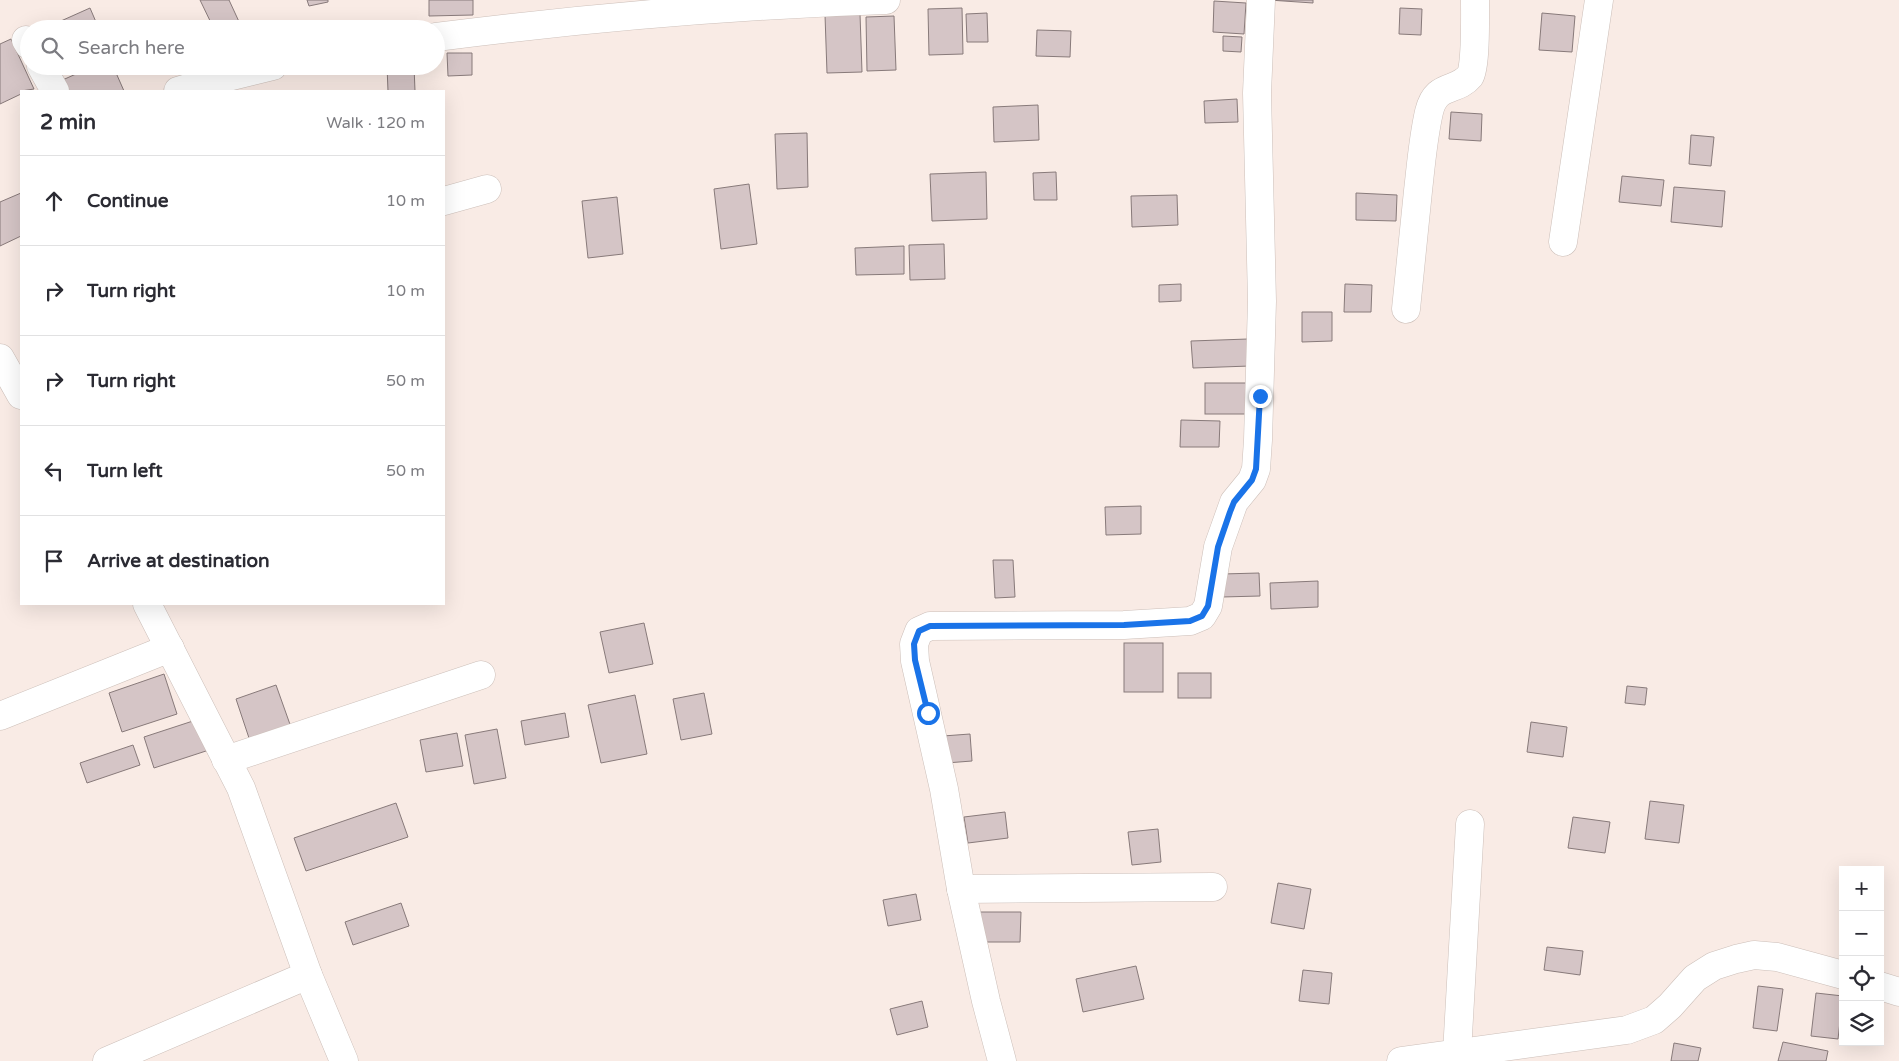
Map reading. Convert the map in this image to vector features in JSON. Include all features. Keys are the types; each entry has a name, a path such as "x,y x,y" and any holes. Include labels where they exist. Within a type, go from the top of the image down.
{"street":[{"path":"445,36 737,4 886,0"},
{"path":"1002,1061 986,1001 961,888 944,789 915,660 914,644 919,631 930,626 1124,625 1190,621 1202,616 1208,606 1218,547 1230,512 1234,502 1252,480 1256,469 1262,301 1257,93 1261,0"},
{"path":"1406,309 1422,157 1429,111 1434,98 1470,75 1473,64 1475,0"},
{"path":"1563,242 1599,0"},
{"path":"46,75 54,90"},
{"path":"182,90 239,75"},
{"path":"445,201 487,189"},
{"path":"0,358 19,387"},
{"path":"148,605 241,788 308,975 344,1061"},
{"path":"0,716 170,648"},
{"path":"226,760 481,675"},
{"path":"1457,1054 1470,824"},
{"path":"961,888 1213,887"},
{"path":"1401,1061 1457,1054 1560,1050 1627,1030 1654,1020 1670,1006 1694,978 1714,966 1754,955 1777,957 1839,975"},
{"path":"108,1061 308,975"},
{"path":"1884,987 1899,992"}],"building":[{"path":"200,0 229,0 238,20 210,20"},
{"path":"307,0 328,0 328,2 309,6"},
{"path":"429,0 473,0 473,15 429,16"},
{"path":"1269,0 1313,0 1313,3"},
{"path":"1214,1 1246,3 1244,34 1213,32"},
{"path":"90,8 95,20 63,20"},
{"path":"962,8 963,54 929,55 928,9"},
{"path":"1400,8 1422,9 1421,35 1399,34"},
{"path":"987,13 988,42 967,42 966,14"},
{"path":"1542,13 1575,16 1572,52 1539,50"},
{"path":"860,14 862,72 827,73 825,15"},
{"path":"894,16 896,70 867,71 866,17"},
{"path":"1037,30 1071,31 1070,57 1036,56"},
{"path":"1223,36 1242,37 1241,52 1223,51"},
{"path":"11,39 20,59 20,75 28,75 34,89 20,90 20,94 0,104 0,44"},
{"path":"447,53 472,53 472,75 448,76"},
{"path":"74,75 117,75 124,90 62,90 58,82"},
{"path":"387,75 414,75 415,90 388,90"},
{"path":"1237,99 1238,122 1205,123 1204,101"},
{"path":"1038,105 1039,140 994,142 993,107"},
{"path":"1451,112 1482,114 1481,141 1449,139"},
{"path":"807,133 808,187 777,189 775,134"},
{"path":"1691,135 1714,137 1711,166 1689,164"},
{"path":"986,172 987,219 932,221 930,174"},
{"path":"1056,172 1057,200 1034,200 1033,173"},
{"path":"1622,176 1664,180 1661,206 1619,202"},
{"path":"749,184 757,244 721,249 714,189"},
{"path":"1674,187 1725,191 1722,227 1671,222"},
{"path":"20,193 20,236 0,246 0,202"},
{"path":"1356,193 1397,195 1396,221 1356,220"},
{"path":"1177,195 1178,225 1132,227 1131,196"},
{"path":"617,197 623,254 588,258 582,201"},
{"path":"944,244 945,279 910,280 909,245"},
{"path":"904,246 904,274 856,275 855,248"},
{"path":"1181,284 1181,301 1159,302 1159,285"},
{"path":"1345,284 1372,285 1371,312 1344,312"},
{"path":"1302,312 1332,312 1332,341 1302,342"},
{"path":"1248,339 1250,366 1193,368 1191,341"},
{"path":"1205,383 1248,383 1248,414 1205,414"},
{"path":"1181,420 1220,421 1219,447 1180,447"},
{"path":"1141,506 1141,534 1106,535 1105,507"},
{"path":"993,560 1013,560 1015,597 995,598"},
{"path":"1259,573 1260,596 1222,597 1222,574"},
{"path":"1318,581 1318,607 1271,609 1270,583"},
{"path":"644,623 653,664 609,673 600,632"},
{"path":"1124,643 1163,643 1163,692 1124,692"},
{"path":"1178,673 1211,673 1211,698 1178,698"},
{"path":"164,674 177,714 122,732 109,693"},
{"path":"276,685 292,730 251,744 236,699"},
{"path":"1627,686 1647,688 1645,705 1625,703"},
{"path":"704,693 712,734 681,740 673,699"},
{"path":"635,695 647,754 601,763 588,705"},
{"path":"565,713 569,737 525,745 521,721"},
{"path":"199,719 209,750 154,768 144,737"},
{"path":"1531,722 1567,727 1563,757 1527,752"},
{"path":"497,729 506,778 474,784 465,735"},
{"path":"457,733 463,766 426,772 420,740"},
{"path":"970,734 972,761 946,763 943,736"},
{"path":"133,745 140,765 87,783 80,763"},
{"path":"1650,801 1684,805 1679,843 1645,839"},
{"path":"396,803 408,837 306,871 294,838"},
{"path":"1005,812 1008,838 968,843 964,817"},
{"path":"1573,817 1610,822 1605,853 1568,848"},
{"path":"1158,829 1161,862 1132,865 1128,832"},
{"path":"1278,883 1311,889 1304,929 1271,923"},
{"path":"916,894 921,920 888,926 883,900"},
{"path":"401,903 409,926 353,945 345,922"},
{"path":"976,912 1021,912 1020,942 976,942"},
{"path":"1547,947 1583,951 1580,975 1544,970"},
{"path":"1136,966 1144,999 1083,1012 1076,979"},
{"path":"1303,970 1332,973 1329,1004 1299,1001"},
{"path":"1758,986 1783,989 1777,1031 1753,1028"},
{"path":"1816,993 1839,996 1838,1039 1811,1036"},
{"path":"922,1001 928,1027 897,1035 890,1009"},
{"path":"1783,1042 1828,1051 1826,1061 1778,1061"},
{"path":"1674,1043 1701,1048 1698,1061 1671,1061"}],"route":[{"path":"928,713 915,660 914,644 919,631 930,626 1124,625 1190,621 1202,616 1208,606 1218,547 1230,512 1234,502 1252,480 1256,469 1260,396"}]}
